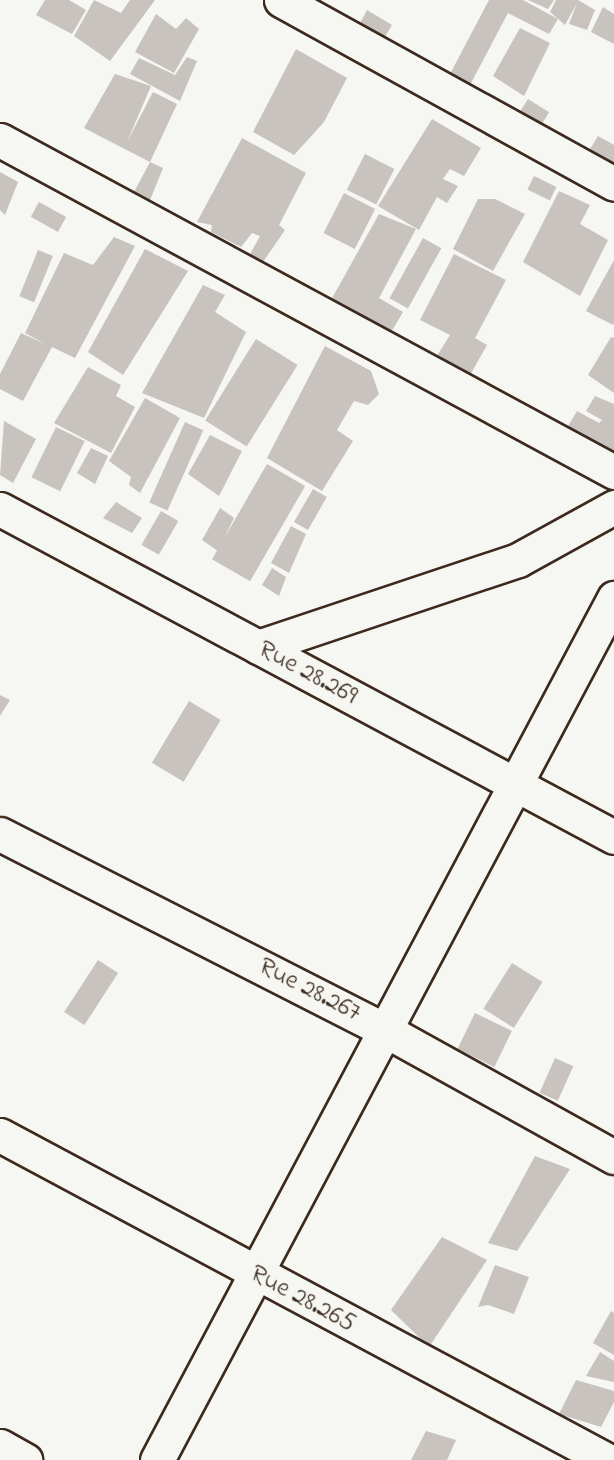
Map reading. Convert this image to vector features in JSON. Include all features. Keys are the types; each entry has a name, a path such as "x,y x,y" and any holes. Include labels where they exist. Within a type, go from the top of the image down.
{"street":[{"path":"281,0 614,184"},
{"path":"0,140 614,472"},
{"path":"258,648 518,560 614,507"},
{"name":"Rue 28.269","path":"0,509 514,786 614,837"},
{"path":"157,1460 383,1029 614,598"},
{"name":"Rue 28.267","path":"0,834 383,1029 614,1157"},
{"name":"Rue 28.265","path":"0,1135 255,1275 607,1460"},
{"path":"0,1446 25,1460"}],"building":[{"path":"45,0 69,0 86,10 72,34 36,15"},
{"path":"94,0 121,13 130,0 155,0 110,61 74,36"},
{"path":"489,0 523,0 558,19 549,34 508,13 470,85 450,74"},
{"path":"528,0 554,0 548,9"},
{"path":"556,0 578,0 595,10 587,30 569,24 577,3 565,25 550,12"},
{"path":"603,7 614,14 614,44 591,32"},
{"path":"367,10 392,25 382,42 359,25"},
{"path":"156,14 176,29 186,18 199,29 174,73 135,52"},
{"path":"520,28 550,43 524,96 493,76"},
{"path":"296,49 347,78 324,122 294,155 253,132"},
{"path":"187,57 197,61 180,101 130,74 139,58 175,75"},
{"path":"115,74 151,86 127,142 153,92 177,104 150,162 84,128"},
{"path":"528,99 549,112 539,128 518,115"},
{"path":"432,119 481,148 464,176 450,169 443,179 458,186 447,203 437,197 419,230 378,206"},
{"path":"598,136 614,145 614,166 589,151"},
{"path":"242,138 306,173 279,225 285,230 263,262 248,258 260,236 252,233 241,247 211,232 212,225 197,222"},
{"path":"365,154 394,169 376,205 347,190"},
{"path":"150,162 163,168 150,200 134,192"},
{"path":"0,172 18,182 5,215 0,210"},
{"path":"534,176 556,187 550,200 527,189"},
{"path":"559,191 590,205 580,224 608,240 580,296 523,262"},
{"path":"344,193 375,209 355,249 324,233"},
{"path":"478,199 495,199 525,214 493,271 453,249"},
{"path":"39,202 66,217 58,232 31,217"},
{"path":"379,214 416,229 379,298 403,312 390,334 331,300"},
{"path":"114,237 135,246 75,358 52,347 23,401 0,389 0,374 21,333 45,344 25,333 64,253 93,265"},
{"path":"423,238 441,248 408,309 390,298"},
{"path":"145,249 188,271 123,375 88,352"},
{"path":"38,250 53,256 34,302 19,296"},
{"path":"454,254 506,280 475,338 487,345 469,377 435,359 450,335 420,320"},
{"path":"614,260 614,323 613,325 586,311"},
{"path":"203,285 225,295 215,312 246,332 204,418 142,393"},
{"path":"611,337 614,338 614,393 588,375"},
{"path":"256,339 298,365 247,446 205,420"},
{"path":"325,346 371,371 379,394 368,405 354,401 337,430 353,441 322,491 267,458"},
{"path":"88,367 121,385 116,396 135,407 111,453 54,423"},
{"path":"595,396 614,404 614,453 567,428 577,411 599,423 602,420 586,411"},
{"path":"145,398 180,418 140,493 129,485 131,477 109,461"},
{"path":"4,421 36,439 13,483 0,475"},
{"path":"185,422 203,430 167,511 149,502"},
{"path":"56,427 85,441 60,491 31,477"},
{"path":"210,435 242,451 219,496 188,474"},
{"path":"91,448 108,456 95,484 77,473"},
{"path":"267,464 305,486 250,581 212,559"},
{"path":"313,489 327,497 308,530 294,522"},
{"path":"116,502 142,518 132,533 103,518"},
{"path":"220,508 234,518 218,551 202,540"},
{"path":"161,511 178,521 159,555 142,545"},
{"path":"291,526 306,534 289,573 271,563"},
{"path":"272,568 286,577 279,596 262,585"},
{"path":"0,695 10,700 0,716"},
{"path":"189,701 221,720 184,782 152,763"},
{"path":"98,960 118,973 84,1025 64,1012"},
{"path":"512,963 543,982 514,1028 483,1009"},
{"path":"475,1013 512,1031 494,1067 457,1049"},
{"path":"555,1058 573,1066 558,1101 540,1093"},
{"path":"535,1156 570,1169 517,1251 488,1243"},
{"path":"442,1237 487,1260 429,1347 391,1310"},
{"path":"495,1265 529,1277 514,1314 488,1305 478,1307"},
{"path":"611,1311 614,1313 614,1355 593,1343"},
{"path":"600,1352 614,1361 614,1382 586,1376"},
{"path":"576,1380 614,1391 614,1402 601,1427 559,1414"},
{"path":"426,1431 456,1440 447,1460 411,1460"}]}
